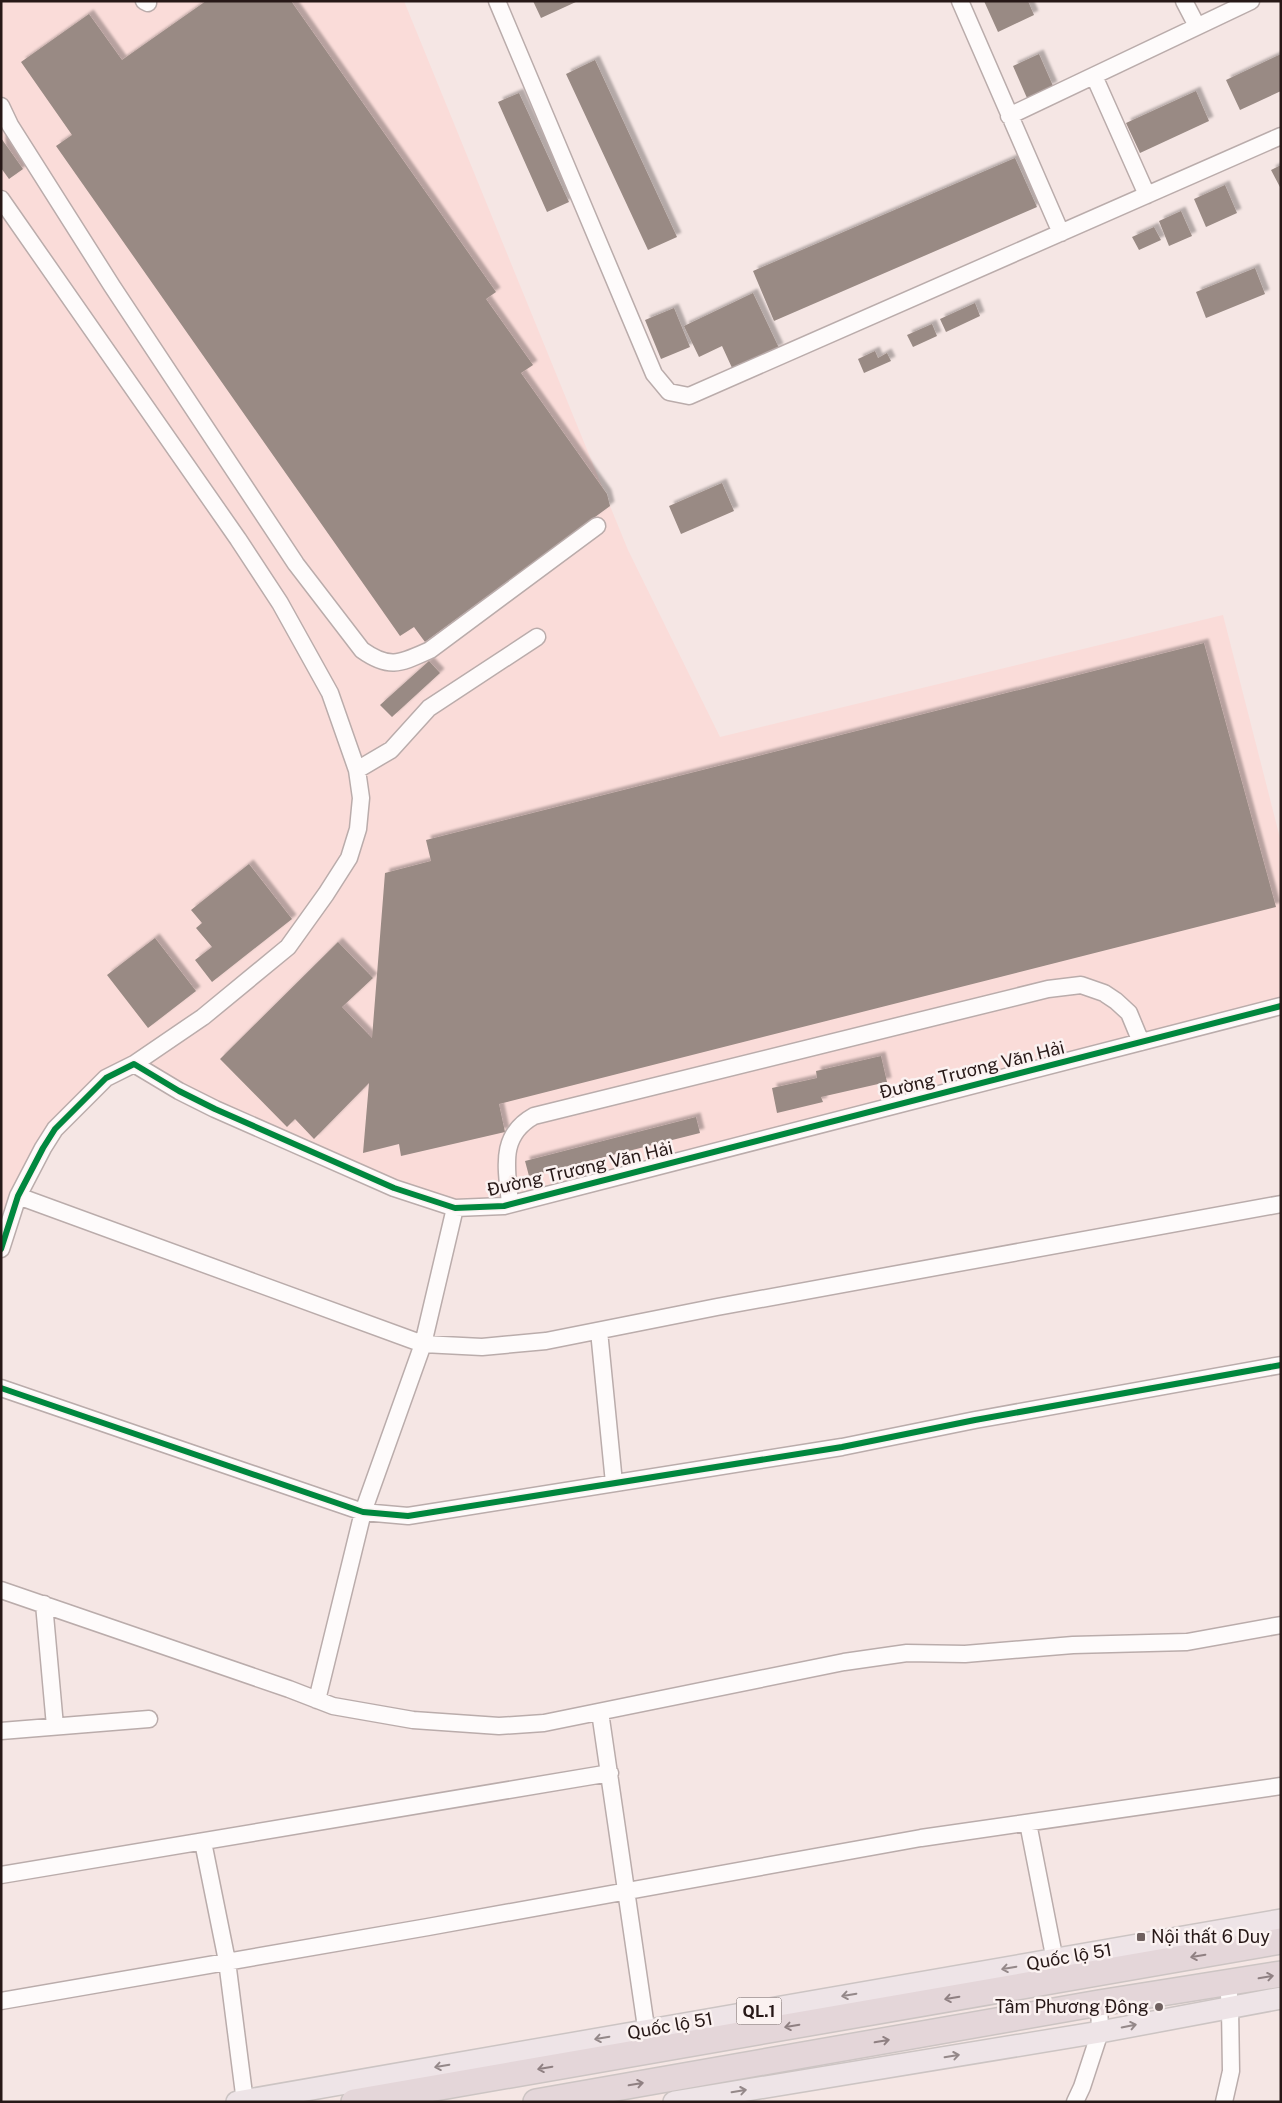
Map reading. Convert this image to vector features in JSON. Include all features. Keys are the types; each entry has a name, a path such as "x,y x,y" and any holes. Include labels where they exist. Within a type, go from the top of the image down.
{"highway":[{"name":"Quốc lộ 51","path":"354,2102 648,2040 1056,1970 1281,1941"},
{"path":"536,2102 1098,2003 1229,1995 1281,1974"}],"main road":[{"name":"Quốc lộ 51","path":"1056,1970 1281,1920"},
{"path":"674,2102 1100,2032 1229,1995 1281,1998"},
{"name":"Quốc lộ 51","path":"242,2101 648,2040"}],"street":[{"path":"497,1 654,374 669,392 689,396 1281,136"},
{"path":"960,1 1060,233"},
{"path":"1184,1 1197,26"},
{"path":"1010,116 1251,1"},
{"path":"1094,76 1147,195"},
{"path":"1,106 10,125 112,286 296,564 362,650 373,658 385,663 399,664 430,650 597,526"},
{"path":"1,200 179,452 238,538 280,604 330,694 357,770 361,798 358,829 349,858 288,947 203,1017 134,1064 106,1078 55,1129 42,1148 18,1196 1,1249"},
{"path":"357,770 391,750 429,708 536,637"},
{"path":"510,1204 506,1160 509,1144 519,1126 534,1116 1048,989 1081,985 1104,992 1128,1013 1141,1042"},
{"name":"Đường Trương Văn Hải","path":"134,1064 179,1091 224,1113 394,1188 455,1208 483,1208 510,1204 1281,1006"},
{"path":"18,1196 423,1344 504,1346 546,1341 717,1307 1281,1204"},
{"path":"317,1700 363,1512 423,1344 455,1208"},
{"path":"600,1331 614,1483"},
{"path":"1,1388 363,1512 391,1516 417,1515 842,1447 974,1420 1281,1365"},
{"path":"1,1590 333,1706 413,1720 499,1726 544,1723 844,1662 908,1653 965,1654 1073,1645 1187,1642 1281,1625"},
{"path":"44,1604 55,1726"},
{"path":"600,1712 648,2040"},
{"path":"1,1731 149,1719"},
{"path":"1,1875 610,1773"},
{"path":"1,2000 428,1927 921,1838 1281,1786"},
{"path":"1028,1823 1056,1970"},
{"path":"203,1842 227,1961 242,2101"},
{"path":"1224,2102 1231,2071 1229,1995"},
{"path":"1075,2102 1082,2087 1100,2032 1098,2003"}],"shaded area":[{"path":"1,1 404,1 628,550 720,737 1223,615 1281,842 1281,1000 503,1200 456,1202 397,1182 218,1104 146,1064 270,971 354,860 356,750 173,433 1,189"},
{"path":"1,210 275,607 325,696 351,772 355,799 352,828 343,855 284,941 261,963 50,1125 1,1229"}],"building":[{"path":"206,1 291,1 496,292 486,299 533,365 521,373 607,494 610,506 425,642 414,627 400,636 56,146 72,135 21,62 89,14 122,60"},
{"path":"533,1 578,1 541,18"},
{"path":"984,1 1028,1 1034,15 998,32"},
{"path":"1039,54 1053,86 1027,98 1013,66"},
{"path":"1281,54 1281,91 1240,110 1226,80"},
{"path":"595,60 677,237 648,250 566,74"},
{"path":"1196,91 1209,121 1140,153 1126,123"},
{"path":"519,93 569,202 547,212 498,102"},
{"path":"1,138 23,169 9,179 1,168"},
{"path":"1015,158 1037,207 774,321 753,271"},
{"path":"1281,165 1281,189 1271,170"},
{"path":"1225,185 1237,213 1206,227 1194,199"},
{"path":"1181,211 1192,236 1169,246 1159,221"},
{"path":"1154,227 1161,240 1139,250 1132,237"},
{"path":"1255,268 1265,294 1206,318 1196,292"},
{"path":"753,293 779,348 733,370 722,346 699,357 684,326"},
{"path":"975,303 980,316 946,332 940,319"},
{"path":"674,308 690,347 661,359 645,320"},
{"path":"932,324 937,336 913,347 907,335"},
{"path":"875,351 878,358 887,353 891,361 864,373 858,359"},
{"path":"722,483 734,511 681,534 669,506"},
{"path":"1204,643 1276,907 499,1104 505,1132 401,1156 399,1144 363,1153 369,1083 314,1139 295,1119 287,1127 220,1059 338,942 373,978 342,1007 372,1038 385,873 431,861 426,840"},
{"path":"429,661 440,673 392,717 380,705"},
{"path":"249,864 292,919 212,982 195,960 212,947 196,928 202,923 191,910"},
{"path":"155,938 196,991 148,1028 107,975"},
{"path":"881,1056 887,1082 821,1097 823,1102 777,1113 772,1088 817,1078 816,1071"},
{"path":"696,1117 700,1133 529,1176 525,1161"}],"cycle path":[{"path":"1,1249 18,1196 55,1129 106,1078 134,1064 179,1091 215,1109 394,1188 455,1208 504,1206 1281,1006"},
{"path":"1,1388 363,1512 408,1516 842,1447 975,1420 1281,1365"}],"place":[{"name":"Nội thất 6 Duy","path":"1141,1937"},
{"name":"Tâm Phương Đông","path":"1159,2007"}]}
